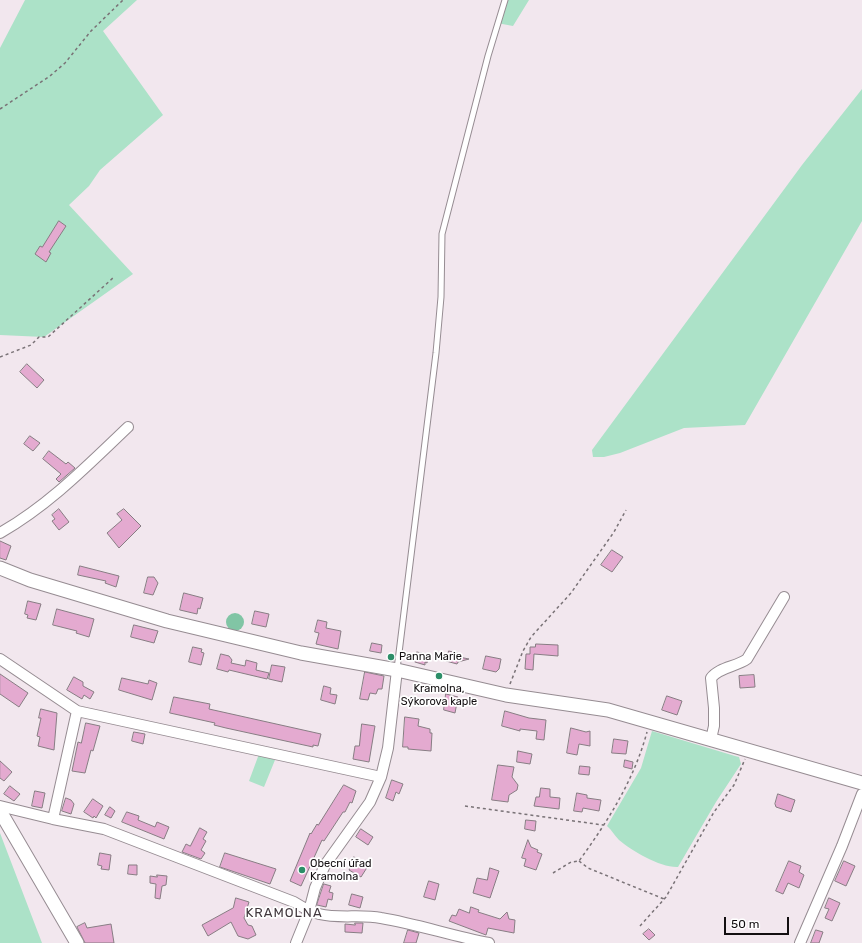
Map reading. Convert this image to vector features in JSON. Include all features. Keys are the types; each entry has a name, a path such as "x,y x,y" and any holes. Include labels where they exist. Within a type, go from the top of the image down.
{"street":[{"path":"0,533 20,522 64,488 128,428"},
{"path":"0,568 30,580 167,621 301,652 397,670 506,695 608,710 711,739 749,752 862,783"},
{"path":"711,739 714,726 711,678 720,670 740,664 748,659 784,597"},
{"path":"0,659 77,711 381,777"},
{"path":"296,943 309,911 315,888 325,865 370,802 381,777 388,748 397,670"},
{"path":"53,819 77,711"},
{"path":"800,943 862,794"},
{"path":"0,806 53,819 104,829 294,902 309,911 320,915 378,917 419,925 489,943"},
{"path":"0,811 77,943"}],"lane":[{"path":"397,670 436,353 441,297 442,234 488,56 505,0"}],"path":[{"path":"0,109 50,76 65,64 91,31 123,0"},
{"path":"0,357 31,346 39,337 48,337 114,277"},
{"path":"506,695 523,651 531,637 571,593 614,532 626,510"},
{"path":"579,861 603,825 631,777 640,756 650,721"},
{"path":"640,926 664,899 714,812 734,784 749,752"},
{"path":"465,806 603,825"},
{"path":"553,873 571,862 579,861 588,868 664,899"}],"shaded area":[{"path":"25,0 137,0 103,31 163,115 100,170 89,186 69,205 133,274 44,337 0,335 0,48"},
{"path":"503,0 529,0 513,26 497,23"},
{"path":"862,89 862,221 745,425 684,428 620,453 604,457 593,457 592,450 802,165"},
{"path":"235,613 241,616 244,622 241,628 235,631 229,628 226,622 229,616"},
{"path":"652,731 739,757 741,764 716,802 678,867 663,865 639,854 619,840 607,826 641,768"},
{"path":"259,754 275,760 264,787 249,781"},
{"path":"0,833 42,943 0,943"}],"building":[{"path":"59,221 66,226 49,252 51,253 46,262 35,254 40,246 42,247"},
{"path":"27,364 44,380 37,388 20,372"},
{"path":"30,436 40,443 33,451 24,444"},
{"path":"49,451 66,464 68,462 75,468 59,482 56,479 61,474 43,459"},
{"path":"59,509 69,522 59,530 52,521 55,519 52,515"},
{"path":"124,509 141,526 119,548 107,533 122,520 117,514"},
{"path":"0,541 11,546 6,560 0,558"},
{"path":"612,550 623,557 612,572 601,565"},
{"path":"80,566 119,576 116,587 105,583 106,581 78,575"},
{"path":"148,577 154,577 158,583 153,595 144,593"},
{"path":"184,593 203,598 197,614 180,610"},
{"path":"28,601 41,604 36,620 27,618 28,615 25,614"},
{"path":"57,609 94,619 89,637 76,633 77,631 53,625"},
{"path":"255,611 269,614 266,627 252,624"},
{"path":"318,620 327,622 326,628 341,631 338,649 316,644 319,633 315,632"},
{"path":"134,625 158,631 154,643 131,637"},
{"path":"372,643 382,645 381,653 370,651"},
{"path":"536,644 558,645 558,656 534,654 533,670 525,669 526,654 530,654 530,647 535,647"},
{"path":"193,647 202,649 201,652 204,653 201,665 189,662"},
{"path":"449,651 460,654 459,657 469,659 458,662 457,664 446,661"},
{"path":"417,652 429,655 425,665 415,662"},
{"path":"221,654 229,656 232,660 231,663 245,666 246,660 257,663 256,670 269,673 267,679 229,670 228,672 217,669"},
{"path":"486,656 501,659 499,669 496,672 483,669"},
{"path":"272,665 285,667 282,682 269,679"},
{"path":"365,672 384,676 382,689 378,689 376,694 370,693 368,700 360,699"},
{"path":"0,674 28,693 19,707 0,694"},
{"path":"754,675 755,687 740,688 739,676"},
{"path":"74,677 83,682 83,686 94,692 90,699 84,695 82,699 67,690"},
{"path":"122,678 148,684 149,680 157,683 152,700 119,690"},
{"path":"324,686 331,688 330,694 337,695 335,704 321,700"},
{"path":"446,694 458,697 455,713 444,710"},
{"path":"667,696 682,701 677,715 662,710"},
{"path":"174,697 210,704 209,709 321,734 318,746 313,745 313,747 226,728 214,725 215,723 170,713"},
{"path":"41,709 57,713 54,750 38,746 40,737 37,736 41,718 39,718"},
{"path":"505,711 529,718 546,720 544,740 536,739 537,731 520,729 520,731 502,726"},
{"path":"405,717 419,719 418,726 430,729 430,733 432,733 431,751 408,749 408,747 403,747"},
{"path":"86,723 100,726 93,751 91,750 85,773 72,771 78,742 81,743"},
{"path":"362,724 375,726 369,762 353,759 355,746 359,746"},
{"path":"571,728 586,732 590,731 590,746 579,744 577,755 567,753"},
{"path":"134,732 145,734 143,744 132,741"},
{"path":"614,739 628,741 626,754 612,753"},
{"path":"518,751 532,754 530,764 517,762"},
{"path":"625,760 633,762 632,769 624,767"},
{"path":"0,761 12,772 4,781 0,778"},
{"path":"498,765 514,767 512,777 518,785 517,790 509,795 508,802 492,800"},
{"path":"580,766 590,767 589,775 579,774"},
{"path":"392,780 403,784 399,794 396,792 393,801 386,798"},
{"path":"344,785 356,791 352,803 350,802 345,812 343,812 324,841 322,840 301,886 290,881 310,833 311,834 317,824 318,825"},
{"path":"10,786 20,794 14,801 4,794"},
{"path":"541,788 550,789 550,797 560,798 559,809 534,806 536,797 539,797"},
{"path":"35,791 45,793 42,808 32,806"},
{"path":"577,793 587,795 587,798 601,800 599,811 583,808 582,812 574,811"},
{"path":"778,794 795,800 791,812 776,807 775,804"},
{"path":"66,798 71,800 74,804 71,814 62,811"},
{"path":"93,799 103,806 96,818 94,816 93,818 84,812"},
{"path":"110,807 115,811 111,818 105,815"},
{"path":"127,812 139,816 138,820 155,827 157,822 169,827 164,839 122,822"},
{"path":"526,820 536,821 535,831 525,829"},
{"path":"200,828 207,832 203,839 206,841 201,850 205,853 201,859 182,852 186,844 190,846"},
{"path":"361,829 373,837 368,845 356,837"},
{"path":"528,840 531,847 538,850 537,852 542,854 536,870 524,866 526,859 522,858"},
{"path":"100,853 111,855 109,870 101,869 102,866 98,865"},
{"path":"225,853 276,869 270,884 220,867"},
{"path":"354,857 368,866 361,877 349,870 351,866 349,864"},
{"path":"789,861 801,866 799,872 804,875 799,888 788,883 783,894 776,891"},
{"path":"844,861 855,866 846,886 835,881"},
{"path":"129,865 137,865 137,875 128,874"},
{"path":"490,868 499,871 490,898 473,893 477,878 487,880"},
{"path":"157,875 167,876 166,885 162,886 160,899 155,898 156,884 150,883 150,876 157,877"},
{"path":"429,881 439,884 435,900 424,897"},
{"path":"324,884 331,886 329,892 333,893 332,900 328,899 326,907 317,905"},
{"path":"352,894 363,897 360,908 349,905"},
{"path":"236,898 249,902 244,918 248,925 252,926 256,935 248,939 238,936 231,922 208,936 202,925 233,908"},
{"path":"829,898 840,903 832,921 825,918 829,909 825,908"},
{"path":"471,907 479,910 478,912 500,919 507,912 509,919 515,920 514,933 488,928 486,935 449,921 452,915 456,916 459,909 469,913"},
{"path":"85,923 87,928 111,924 114,943 85,943 77,927"},
{"path":"355,923 363,923 362,933 345,932 345,924 355,925"},
{"path":"649,929 655,935 649,940 643,934"},
{"path":"408,930 419,933 416,943 404,943"},
{"path":"816,930 823,932 819,943 811,943"}],"place":[{"name":"Panna Marie","path":"391,657"},
{"name":"Kramolna, Sýkorova kaple","path":"439,676"},
{"name":"Obecní úřad Kramolna","path":"302,870"}],"district":[{"name":"KRAMOLNA","path":"284,913"}]}
